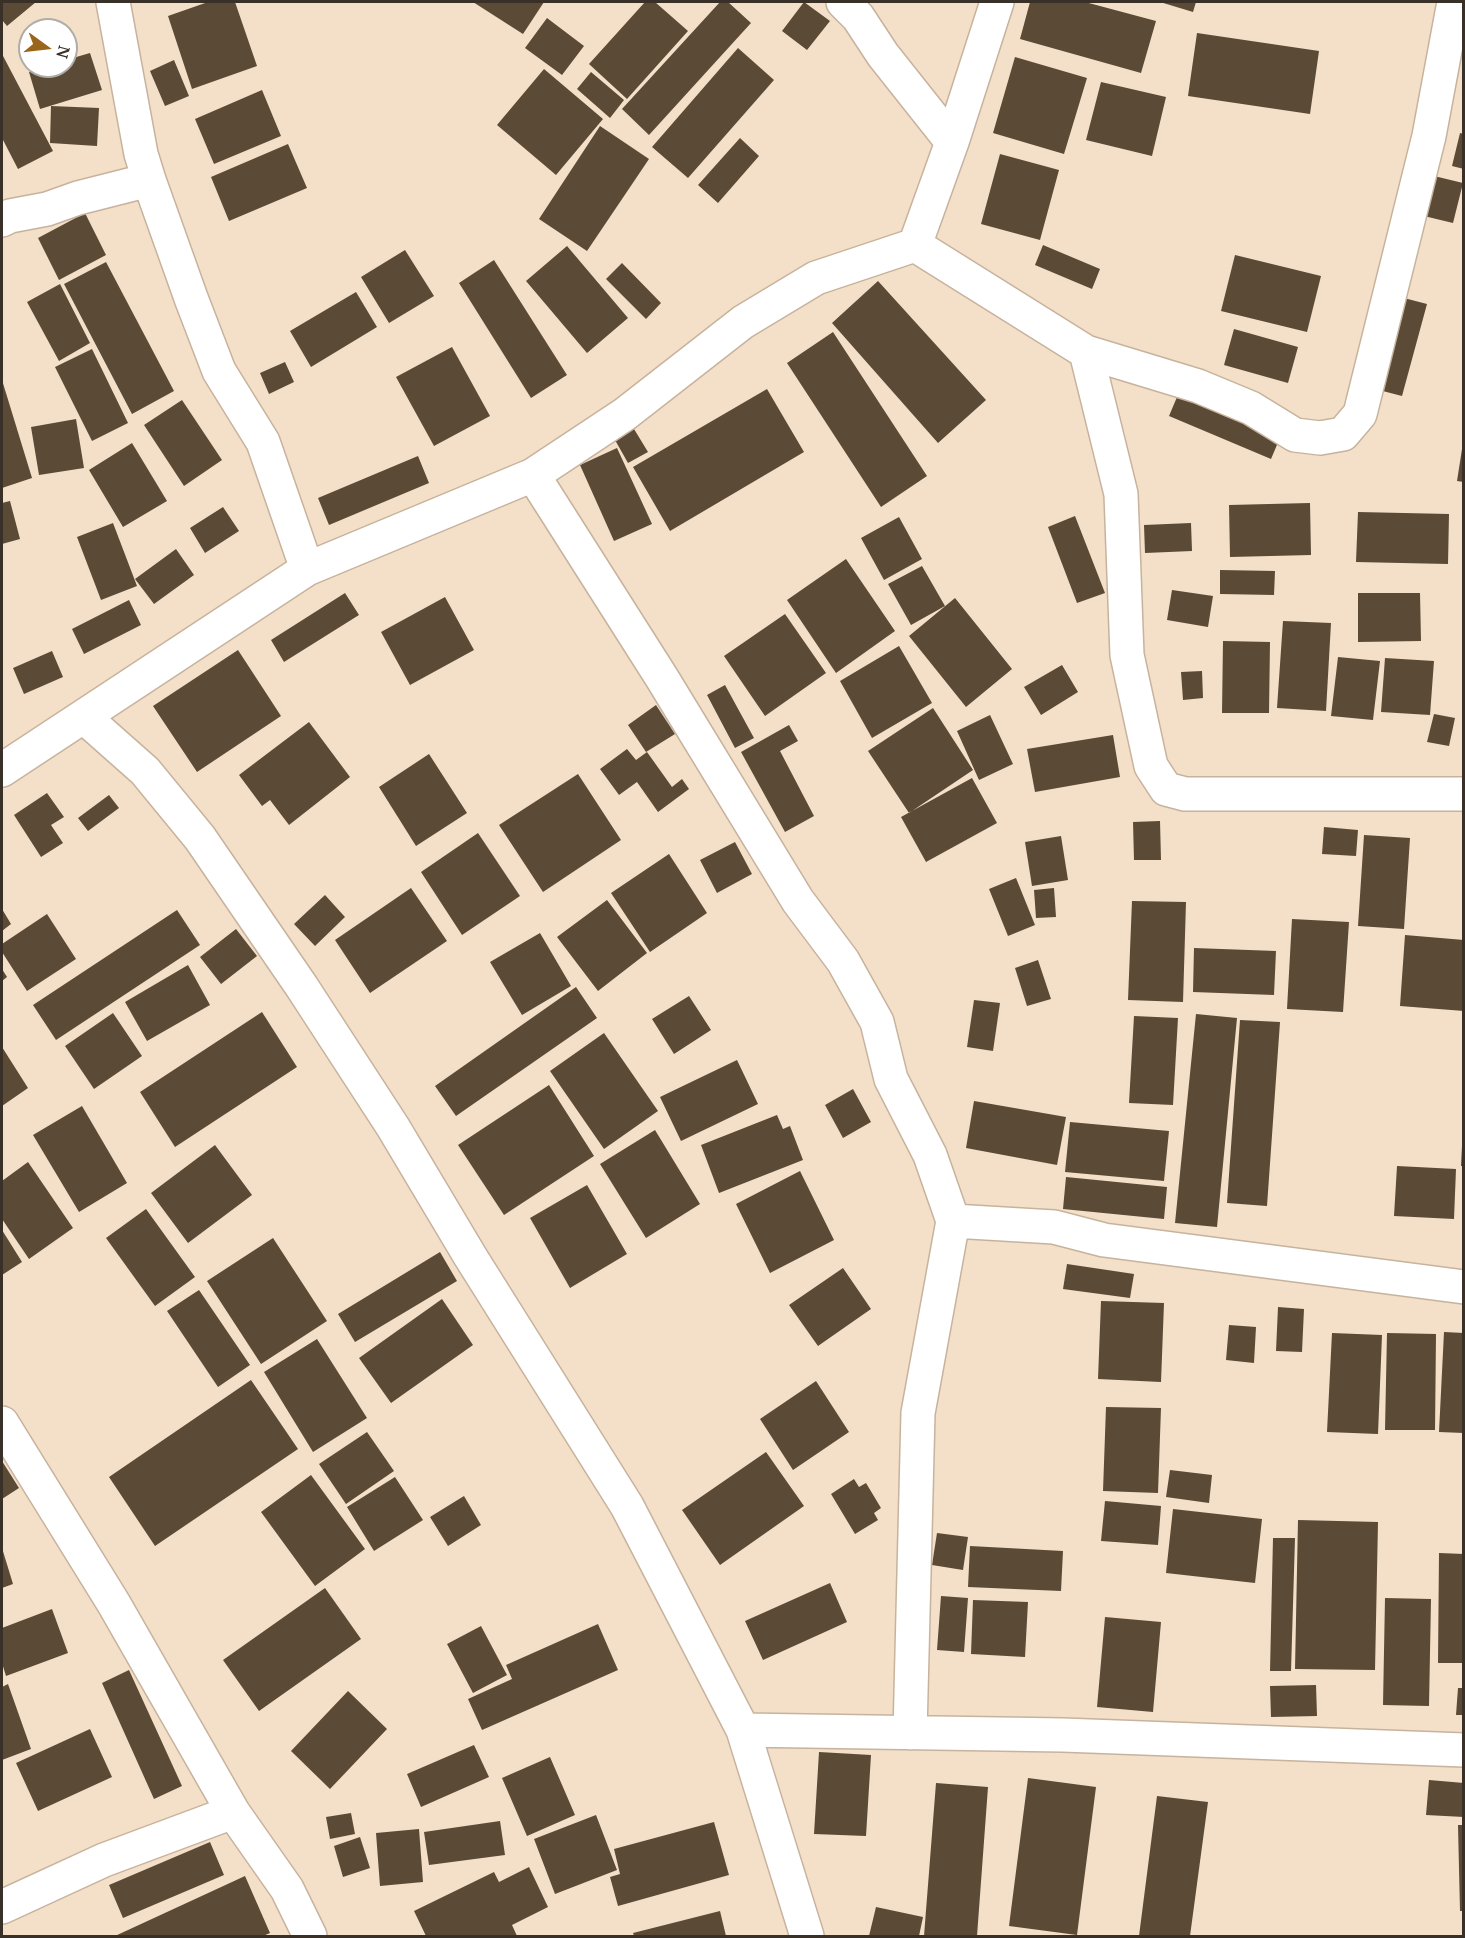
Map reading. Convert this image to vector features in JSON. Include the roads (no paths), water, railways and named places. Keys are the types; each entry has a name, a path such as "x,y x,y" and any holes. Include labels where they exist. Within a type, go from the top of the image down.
{"street":[{"path":"113,2 141,154 149,180 190,298 219,370 263,442 307,569"},
{"path":"843,2 858,17 883,55 952,142"},
{"path":"915,245 952,142 997,2"},
{"path":"915,245 1086,352 1198,386 1251,408 1295,435 1320,438 1344,434 1360,414 1430,136 1454,2"},
{"path":"2,220 149,180"},
{"path":"2,770 307,569 533,475 625,414 743,322 816,278 915,245"},
{"path":"1086,352 1121,494 1127,655 1151,766 1166,789 1185,794 1464,794"},
{"path":"533,475 662,678 798,901 843,961 878,1022 891,1079 930,1155 953,1221 918,1413 910,1733"},
{"path":"84,717 145,771 200,838 302,987 380,1107 470,1256 627,1506 743,1730 807,1936"},
{"path":"953,1221 999,1226 1054,1227 1104,1240 1464,1287"},
{"path":"2,1423 114,1604 233,1812 287,1889 310,1936"},
{"path":"743,1730 1063,1735 1464,1749"},
{"path":"2,1907 104,1860 233,1812"}]}
